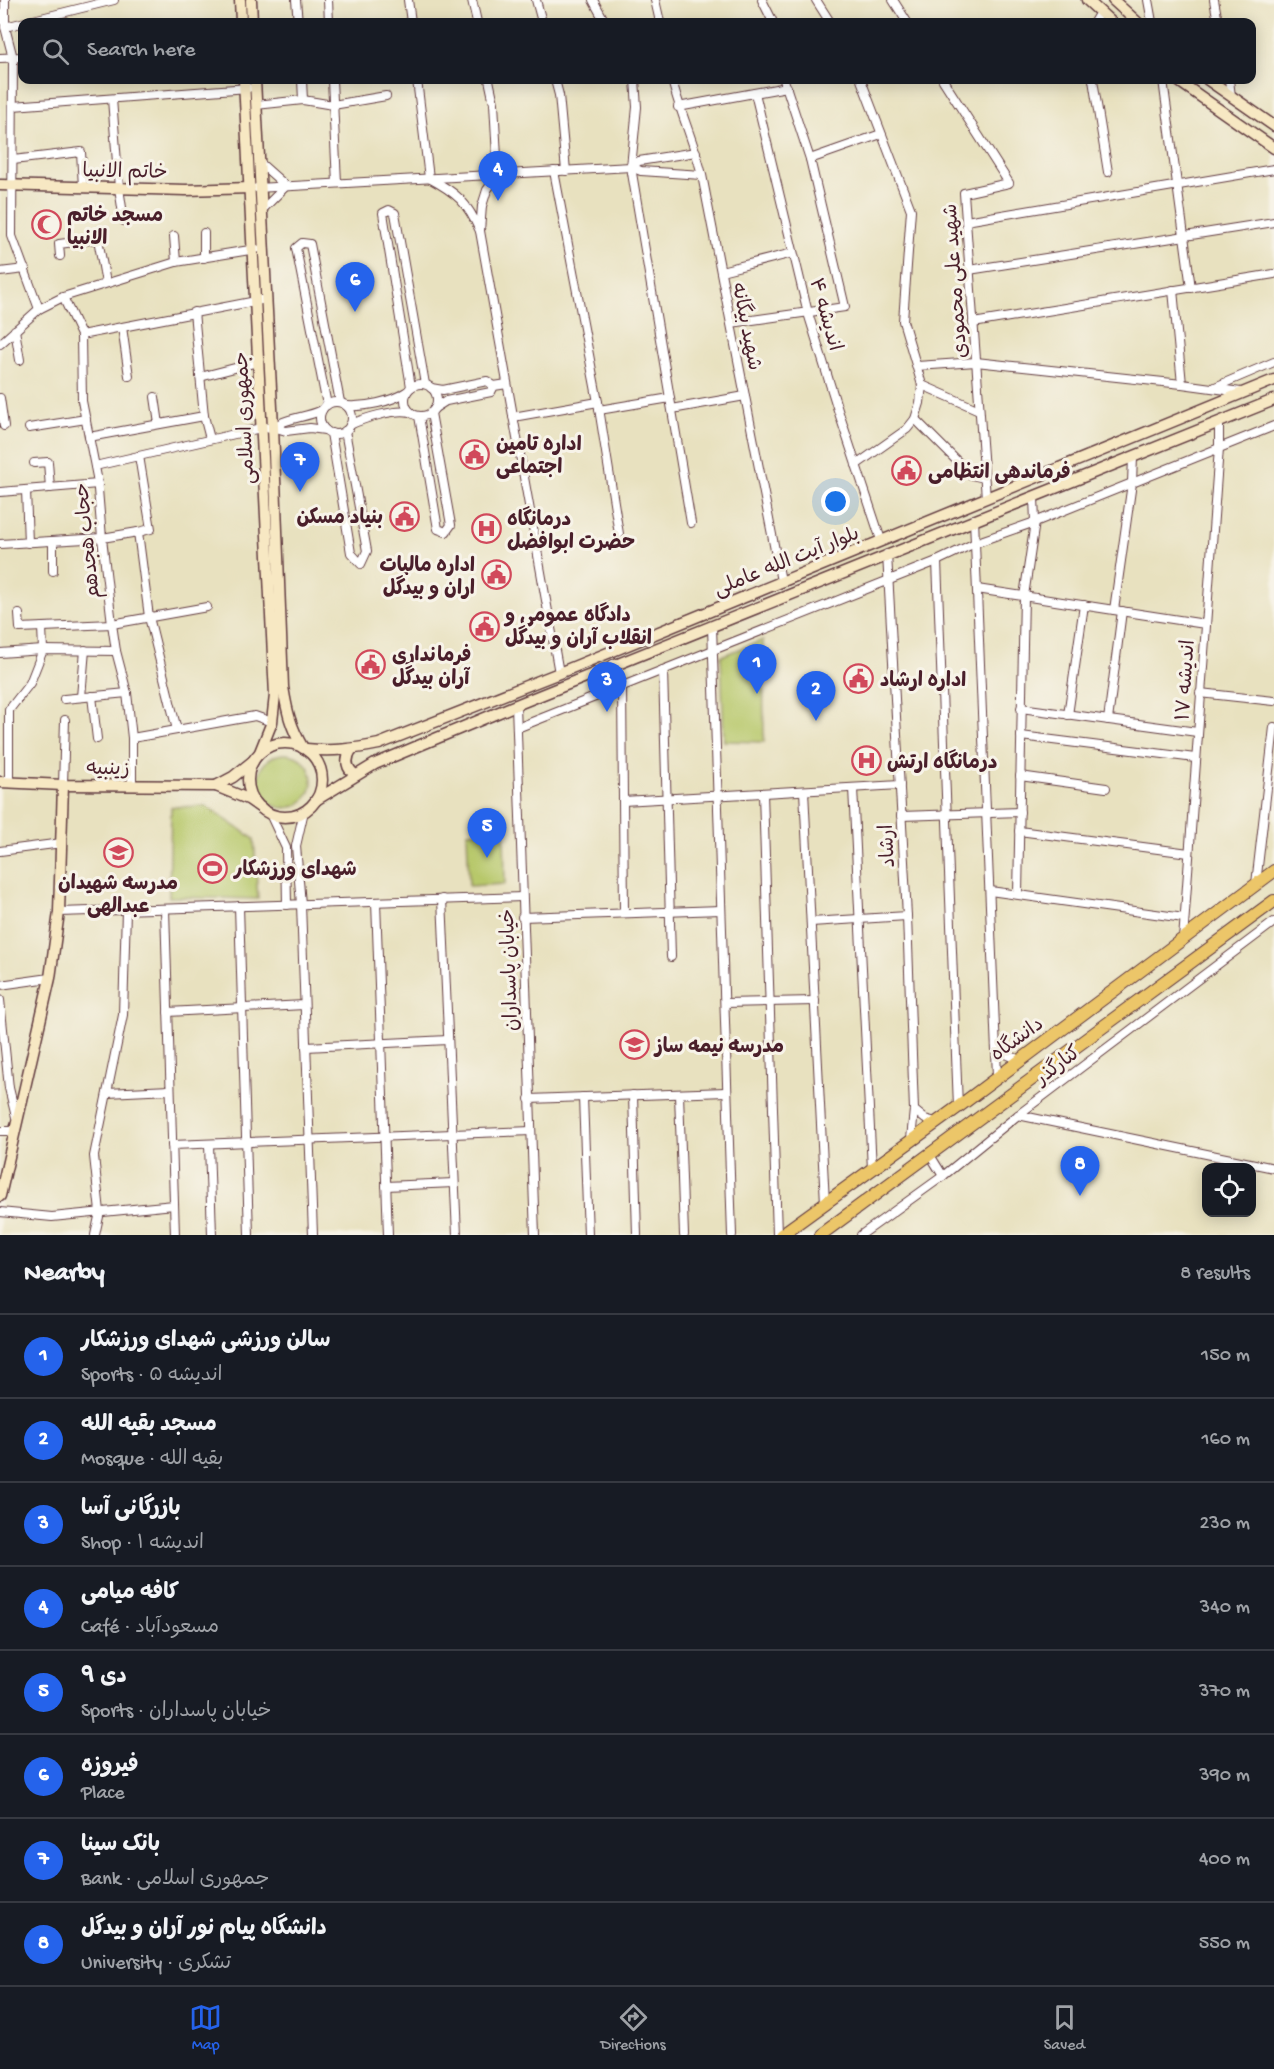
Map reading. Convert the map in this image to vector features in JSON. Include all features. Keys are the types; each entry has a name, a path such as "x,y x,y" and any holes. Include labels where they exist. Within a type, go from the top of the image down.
{"main road":[{"path":"240,0 241,18"},
{"path":"250,0 252,18"},
{"path":"1087,0 1107,18"},
{"path":"1113,0 1133,18"},
{"name":"جمهوری اسلامی","path":"250,84 256,105 259,162 255,188 261,210 258,249"},
{"name":"جمهوری اسلامی","path":"250,84 261,300 273,427 283,687 288,716 294,733 305,749"},
{"path":"1184,84 1274,148"},
{"path":"1214,84 1274,126"},
{"name":"خاتم الانبیا","path":"0,185 186,190 255,188"},
{"name":"جمهوری اسلامی","path":"257,756 272,722 275,695 258,362 261,300"},
{"name":"بلوار آیت‌ الله عاملی","path":"305,749 351,750 379,744 559,673 1274,380"},
{"name":"بلوار آیت‌ الله عاملی","path":"316,800 375,764 614,664 1274,400"},
{"path":"216,786 233,777 257,756 269,746 281,743 294,744 305,749 315,759 320,769 321,790 316,800 304,812 290,817 266,811 254,801 248,781 249,770 257,756"},
{"path":"351,750 347,756 347,764 351,772 356,775"},
{"name":"زینبیه","path":"4,782 63,785 216,786 248,799 266,811"},
{"path":"0,1196 50,978 59,912 63,785"},
{"name":"دانشگاه","path":"779,1235 958,1107 1272,874"},
{"path":"820,1235 1274,901"}],"street":[{"path":"5,0 5,27 13,58 12,236 39,309"},
{"path":"41,18 114,0"},
{"path":"296,0 298,18"},
{"path":"328,0 329,18"},
{"path":"408,0 410,18"},
{"path":"472,0 476,18"},
{"path":"536,0 541,18"},
{"path":"593,0 603,18"},
{"path":"655,0 659,18"},
{"path":"762,0 771,18"},
{"path":"816,0 827,18"},
{"path":"893,0 904,18"},
{"path":"1148,0 1151,18"},
{"path":"1214,0 1217,18"},
{"path":"1096,18 1100,12"},
{"path":"5,27 18,24"},
{"path":"0,58 18,57"},
{"path":"13,106 112,99 250,84"},
{"path":"302,84 303,100"},
{"path":"332,84 337,183"},
{"path":"417,84 429,178"},
{"path":"480,231 482,207 487,190 498,175 494,103 490,84"},
{"path":"556,84 566,171"},
{"path":"635,84 637,107 631,167 691,523"},
{"name":"شهید بیگانه","path":"673,84 678,107 696,152 702,175 781,581"},
{"path":"678,107 755,93 782,84"},
{"path":"731,323 845,307 810,159 785,84"},
{"path":"856,465 907,429 915,419 922,385 903,321 911,210 862,84"},
{"name":"شهید علی محمودی","path":"946,84 1009,183 964,193 986,498"},
{"path":"1094,84 1108,172"},
{"path":"1164,84 1191,288"},
{"path":"1229,84 1232,96"},
{"name":"اندیشه ۴","path":"755,93 808,313 881,540"},
{"path":"256,105 303,100 333,105 386,96"},
{"path":"112,99 124,221"},
{"path":"810,159 881,134"},
{"path":"13,160 81,152 83,187"},
{"path":"631,167 639,161 696,152"},
{"path":"259,162 286,186"},
{"path":"255,188 631,167 641,171 702,175"},
{"path":"966,221 1274,169"},
{"path":"554,171 598,406 619,534"},
{"path":"429,178 451,190 471,210 480,231 559,673"},
{"path":"261,210 286,186"},
{"path":"410,412 405,403 409,389 383,213 389,210 395,213 428,386 437,397 433,410 451,525 446,532 438,529 419,416"},
{"path":"969,270 1274,222"},
{"path":"204,233 204,258"},
{"path":"174,236 176,262"},
{"path":"60,256 59,244 98,239 106,283"},
{"path":"302,243 310,244 343,404 352,415 348,428 367,551 361,564 351,553 328,431 320,420 324,407 296,248 302,243"},
{"path":"0,344 39,309 63,297 176,262 258,249"},
{"path":"721,271 793,253"},
{"path":"0,272 25,269"},
{"path":"973,323 1274,274"},
{"path":"1173,290 1182,384"},
{"name":"حجاب هجدهم","path":"63,297 81,335 82,401 98,484 102,538 116,651 127,693 132,738 132,786"},
{"path":"81,335 261,300"},
{"path":"194,312 204,416 210,439"},
{"path":"122,327 129,376"},
{"path":"15,330 21,360"},
{"path":"200,377 258,362"},
{"path":"917,366 976,362 1182,384 1242,393"},
{"path":"1212,388 1274,362"},
{"path":"273,427 283,420 309,416 335,401 355,406 398,398 409,389 428,386 443,390 487,381 494,386 507,384"},
{"path":"922,385 979,410"},
{"path":"95,466 261,428 273,427 286,431 310,428 336,434 357,422 402,411 419,416 446,401 491,392 494,386"},
{"path":"672,409 745,396"},
{"path":"156,397 159,424"},
{"path":"0,398 4,426"},
{"path":"513,417 670,398"},
{"path":"89,437 204,416"},
{"path":"29,428 86,419"},
{"path":"915,419 971,475 984,478"},
{"name":"اندیشه ۱۷","path":"1182,940 1219,448 1219,422"},
{"path":"517,728 890,580 975,543 1035,522 1274,426"},
{"path":"0,544 102,538 151,529 139,456"},
{"path":"1108,720 1133,457"},
{"path":"34,463 48,462 50,488"},
{"path":"0,492 98,484"},
{"path":"26,490 28,543"},
{"path":"1018,894 1024,596 1035,522 1034,497"},
{"path":"974,519 997,1076"},
{"path":"138,532 149,617 177,730"},
{"path":"53,541 53,571"},
{"name":"ارشاد","path":"887,554 907,916 914,1110 911,1139"},
{"path":"936,561 958,1107"},
{"path":"977,589 1205,624"},
{"path":"1068,715 1084,605"},
{"path":"19,614 20,628 112,624 207,608"},
{"path":"712,626 732,1235"},
{"path":"4,782 9,710 30,683 43,650 42,627"},
{"path":"0,653 43,650 116,651"},
{"path":"81,698 85,650"},
{"path":"614,664 622,687 624,913"},
{"path":"663,670 671,957"},
{"path":"64,699 127,693"},
{"path":"1200,693 1274,701"},
{"path":"92,696 97,740"},
{"name":"خیابان پاسداران","path":"516,705 535,1235"},
{"path":"1022,708 1197,732"},
{"path":"132,738 255,716 272,722"},
{"path":"63,785 65,720"},
{"path":"1256,884 1272,767 1274,727"},
{"path":"1021,736 1195,758"},
{"path":"1020,776 1106,789"},
{"path":"623,801 900,785"},
{"path":"853,788 872,1169"},
{"path":"804,791 825,1203"},
{"path":"763,793 779,1235"},
{"path":"266,811 286,848 287,904"},
{"path":"304,812 296,846 301,904 313,1235"},
{"path":"901,816 1020,812"},
{"path":"1019,831 1189,853"},
{"path":"0,851 62,843"},
{"path":"990,891 1184,918"},
{"path":"59,912 522,897"},
{"path":"442,899 457,1235"},
{"path":"376,902 387,1235"},
{"path":"239,906 249,1235"},
{"path":"165,909 175,1235"},
{"path":"95,1235 100,1212 94,1156 123,1015 126,910"},
{"path":"522,916 721,910"},
{"path":"811,922 907,916"},
{"name":"کنارگذر","path":"861,1235 943,1176 1017,1115 1274,922"},
{"path":"0,985 50,978"},
{"path":"0,1000 9,1088 16,1126 0,1131"},
{"path":"724,1003 815,1001"},
{"path":"168,1012 304,1005"},
{"path":"306,1047 448,1040"},
{"path":"996,1045 1008,1055 1020,1060"},
{"path":"106,1094 171,1090"},
{"path":"530,1099 726,1092"},
{"path":"679,1094 684,1235"},
{"path":"633,1095 637,1235"},
{"path":"583,1097 588,1235"},
{"path":"914,1110 925,1119 936,1122"},
{"path":"1017,1115 1274,1168"},
{"path":"172,1145 531,1131"},
{"path":"209,1144 212,1235"},
{"path":"930,1155 943,1176"},
{"path":"386,1186 454,1183"},
{"path":"0,1212 52,1217 174,1205"}],"green space":[{"path":"763,640 764,742 724,741 721,656"},
{"path":"280,754 290,754 300,758 308,766 312,781 308,796 300,804 290,808 280,808 270,804 262,796 258,786 258,776 262,766 270,758"},
{"name":"شهدای ورزشکار","path":"206,806 254,839 258,899 169,897 171,807"},
{"path":"504,830 505,884 469,886 467,832"}],"place":[{"name":"کافه میامی","path":"498,201"},
{"name":"مسجد خاتم الانبیا","path":"46,225"},
{"name":"فیروزه","path":"355,312"},
{"name":"اداره تامین اجتماعی","path":"475,455"},
{"name":"فرماندهی انتظامی","path":"907,471"},
{"name":"بانک سینا","path":"300,492"},
{"name":"بنیاد مسکن","path":"404,516"},
{"name":"درمانگاه حضرت ابوافضل","path":"486,529"},
{"name":"اداره مالیات اران و بیدگل","path":"496,575"},
{"name":"دادگاه عمومی و انقلاب آران و بیدگل","path":"484,626"},
{"name":"فرمانداری آران بیدگل","path":"371,665"},
{"name":"اداره ارشاد","path":"859,679"},
{"name":"سالن ورزشی شهدای ورزشکار","path":"757,694"},
{"name":"بازرگانی آسا","path":"607,712"},
{"name":"مسجد بقیه الله","path":"816,721"},
{"name":"درمانگاه ارتش","path":"866,761"},
{"name":"مدرسه شهیدان عبدالهی","path":"118,852"},
{"name":"۹ دی","path":"487,858"},
{"name":"شهدای ورزشکار","path":"213,868"},
{"name":"مدرسه نیمه ساز","path":"634,1045"},
{"name":"دانشگاه پیام نور آران و بیدگل","path":"1080,1196"}]}
